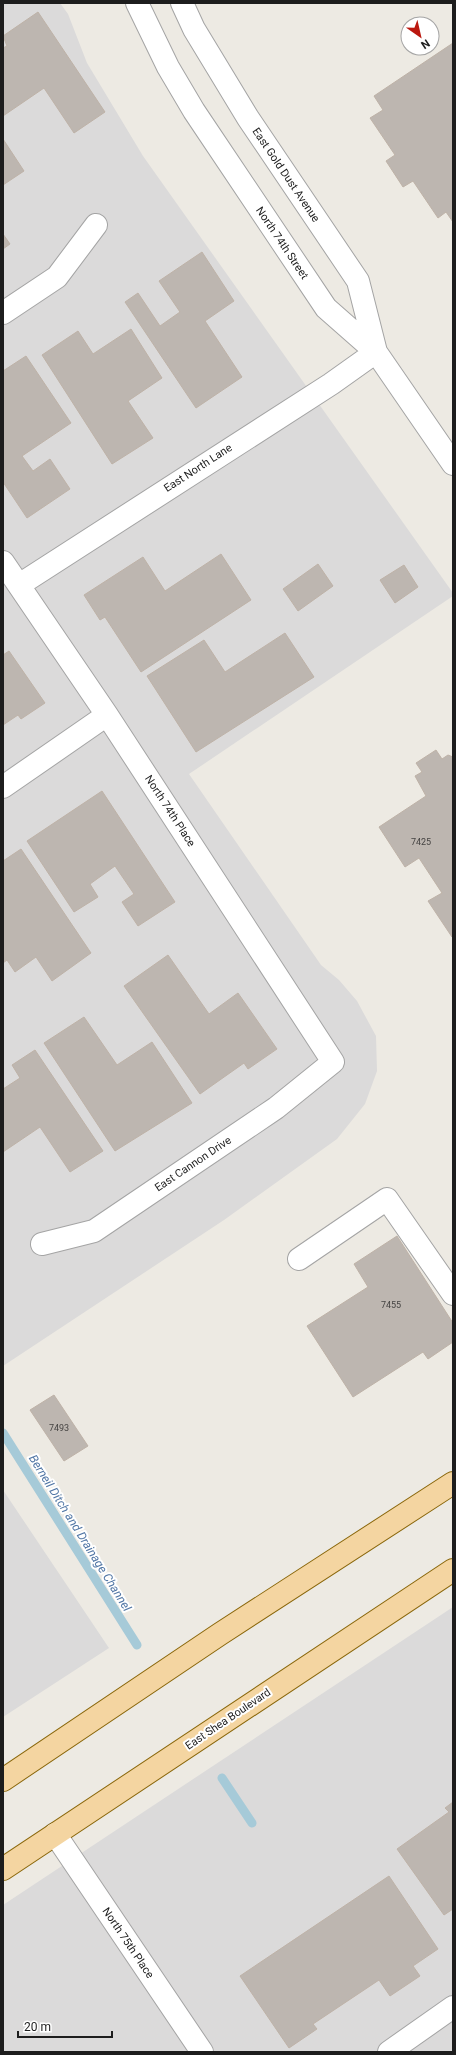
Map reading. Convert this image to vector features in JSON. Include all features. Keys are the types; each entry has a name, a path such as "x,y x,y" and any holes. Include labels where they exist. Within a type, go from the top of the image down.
{"main road":[{"path":"3,1780 220,1634 453,1482"},
{"name":"East Shea Boulevard","path":"3,1869 453,1570"}],"street":[{"name":"North 74th Street","path":"137,3 168,67 194,111 326,308 376,352 453,464"},
{"name":"East Gold Dust Avenue","path":"182,3 194,28 248,118 358,281 376,352"},
{"path":"3,313 57,277 96,224"},
{"name":"East North Lane","path":"19,585 331,384 376,352"},
{"name":"North 74th Place","path":"3,562 107,715 333,1062"},
{"path":"3,787 107,715"},
{"name":"East Cannon Drive","path":"42,1244 94,1231 276,1108 333,1062"},
{"path":"298,1259 387,1199 453,1294"},
{"name":"North 75th Place","path":"55,1834 202,2052"},
{"path":"389,2052 453,2007"}],"shaded area":[{"path":"3,3 60,3 68,14 87,63 143,156 453,593 453,596 189,774 321,965 339,980 357,1001 376,1036 377,1071 365,1104 337,1139 224,1220 3,1366"},
{"path":"3,1490 109,1648 3,1717"},
{"path":"453,1607 453,2052 3,2052 3,1905"}],"building":[{"path":"38,12 105,112 74,133 44,88 3,116 3,48 7,46 3,36"},
{"path":"453,43 453,222 446,212 438,218 413,181 403,187 386,161 395,155 370,118 383,110 374,96 434,56 440,56 440,52"},
{"path":"3,139 24,171 3,185"},
{"path":"3,234 10,244 3,249"},
{"path":"202,252 234,301 205,321 242,377 196,408 125,302 138,293 160,326 180,312 159,281"},
{"path":"131,329 162,378 128,401 153,438 112,464 42,355 78,331 93,354"},
{"path":"26,356 71,423 22,456 33,471 50,459 70,489 27,518 3,482 3,371"},
{"path":"221,554 251,600 141,672 105,617 100,620 84,595 143,557 165,591"},
{"path":"318,564 333,586 298,611 283,589"},
{"path":"404,565 418,587 395,603 380,580"},
{"path":"285,633 314,677 196,752 147,676 204,640 225,672"},
{"path":"9,651 45,703 21,719 18,715 3,725 3,655"},
{"path":"436,750 442,759 448,755 453,757 452,937 428,901 442,893 419,858 405,867 379,827 426,796 415,776 422,772 416,763"},
{"path":"102,791 175,902 138,926 122,902 134,894 115,866 90,884 98,897 74,912 27,841"},
{"path":"21,849 91,953 52,981 36,957 15,972 7,960 3,963 3,861"},
{"path":"168,955 209,1014 238,993 277,1049 248,1069 244,1063 200,1094 124,986"},
{"path":"84,1017 117,1065 152,1042 192,1103 115,1151 44,1043"},
{"path":"35,1050 103,1151 70,1172 40,1127 3,1152 3,1089 20,1078 12,1065"},
{"path":"397,1236 453,1323 453,1342 428,1359 423,1352 353,1397 307,1326 368,1287 354,1264"},
{"path":"54,1395 88,1446 64,1461 30,1410"},
{"path":"453,1802 453,1909 444,1915 397,1849 449,1812 445,1808"},
{"path":"389,1876 438,1949 413,1966 420,1976 390,1996 379,1980 313,2024 317,2029 289,2048 240,1976"}],"waterway":[{"name":"Berneil Ditch and Drainage Channel","path":"3,1433 137,1645"},
{"path":"222,1778 252,1823"}]}
